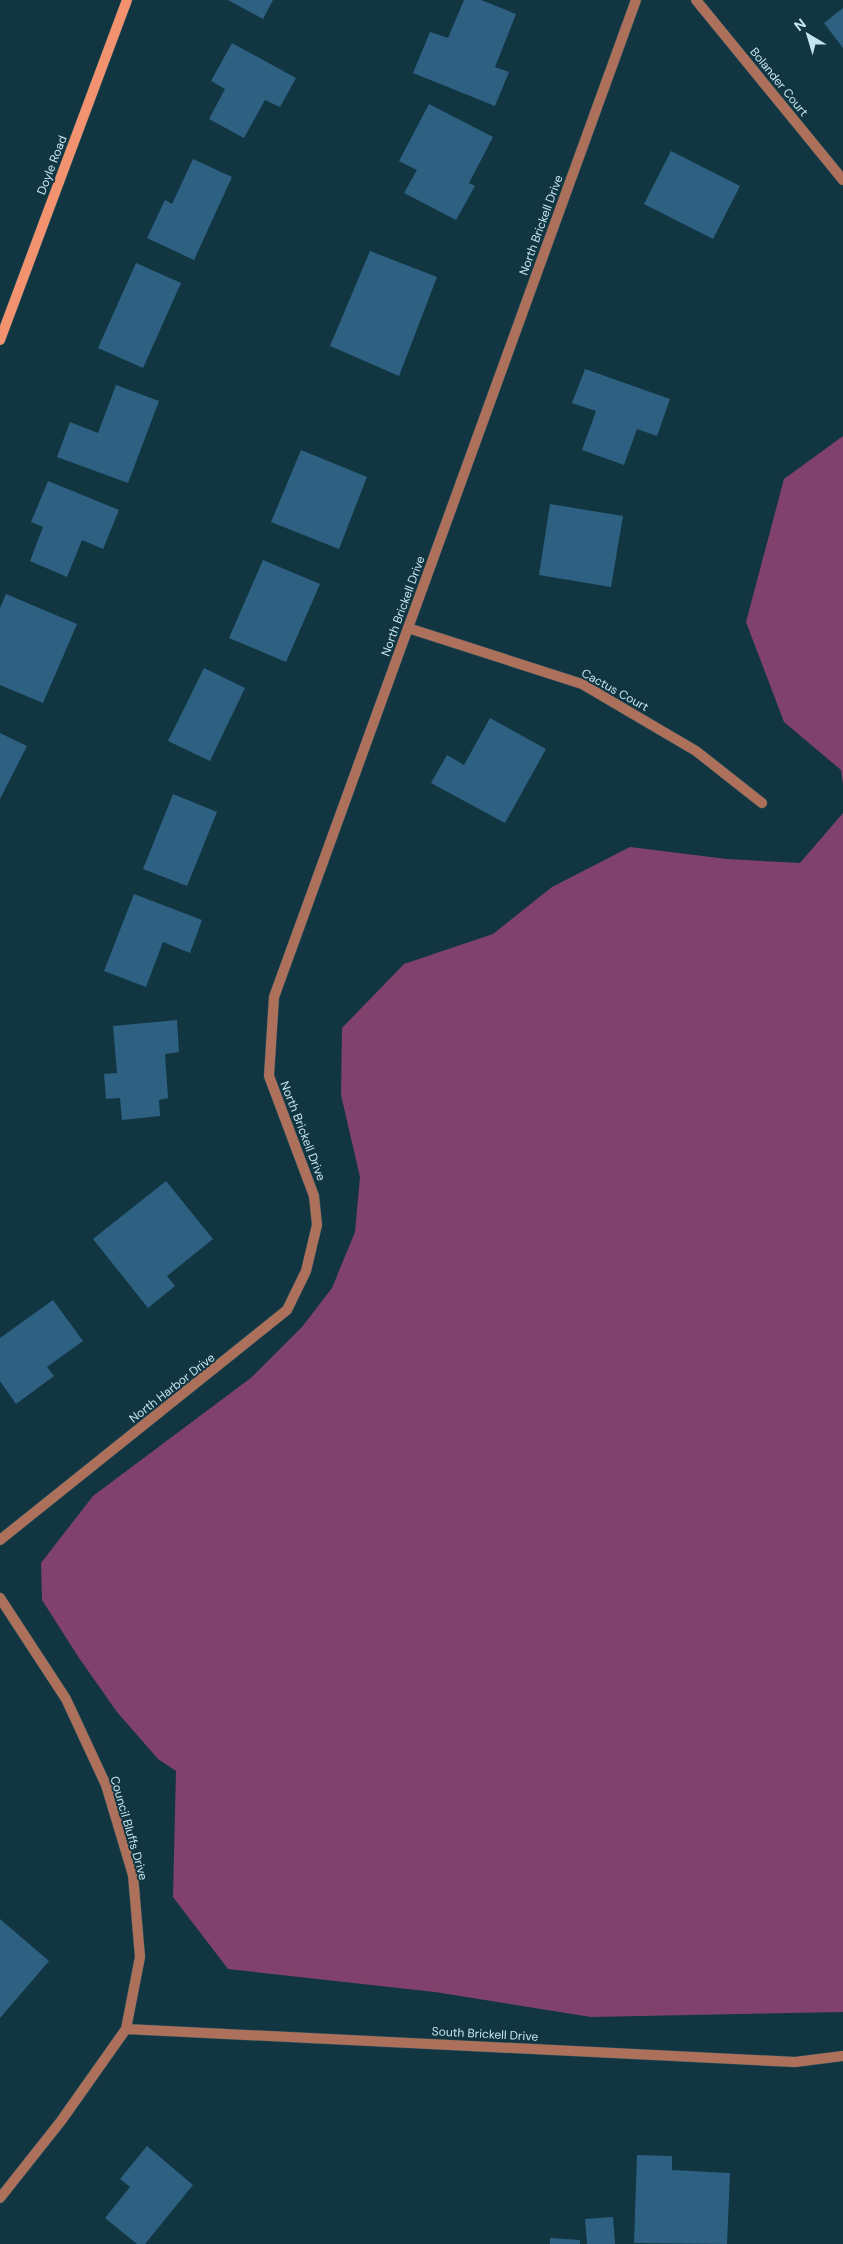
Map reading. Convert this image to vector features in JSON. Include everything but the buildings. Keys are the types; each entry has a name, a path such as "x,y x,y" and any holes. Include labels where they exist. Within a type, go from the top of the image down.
{"main road":[{"name":"Doyle Road","path":"0,340 127,0"}],"street":[{"name":"North Brickell Drive","path":"317,1225 314,1196 269,1076 274,997 636,0"},
{"name":"Bolander Court","path":"696,0 843,180"},
{"name":"Cactus Court","path":"408,628 582,684 696,751 762,803"},
{"name":"North Harbor Drive","path":"0,1540 287,1310 306,1271 317,1225"},
{"name":"Council Bluffs Drive","path":"0,1598 66,1698 106,1785 133,1875 140,1957 126,2029 61,2122 0,2198"},
{"name":"South Brickell Drive","path":"126,2029 795,2062 843,2056"}],"shaded area":[{"path":"843,436 843,784 841,770 784,722 746,622 784,479"},
{"path":"843,813 843,2012 591,2017 435,1992 228,1969 173,1897 176,1771 158,1759 117,1712 79,1658 42,1600 41,1563 93,1496 252,1377 302,1327 332,1288 355,1232 360,1177 341,1095 342,1028 404,964 493,934 552,887 630,847 727,859 800,863"}]}
